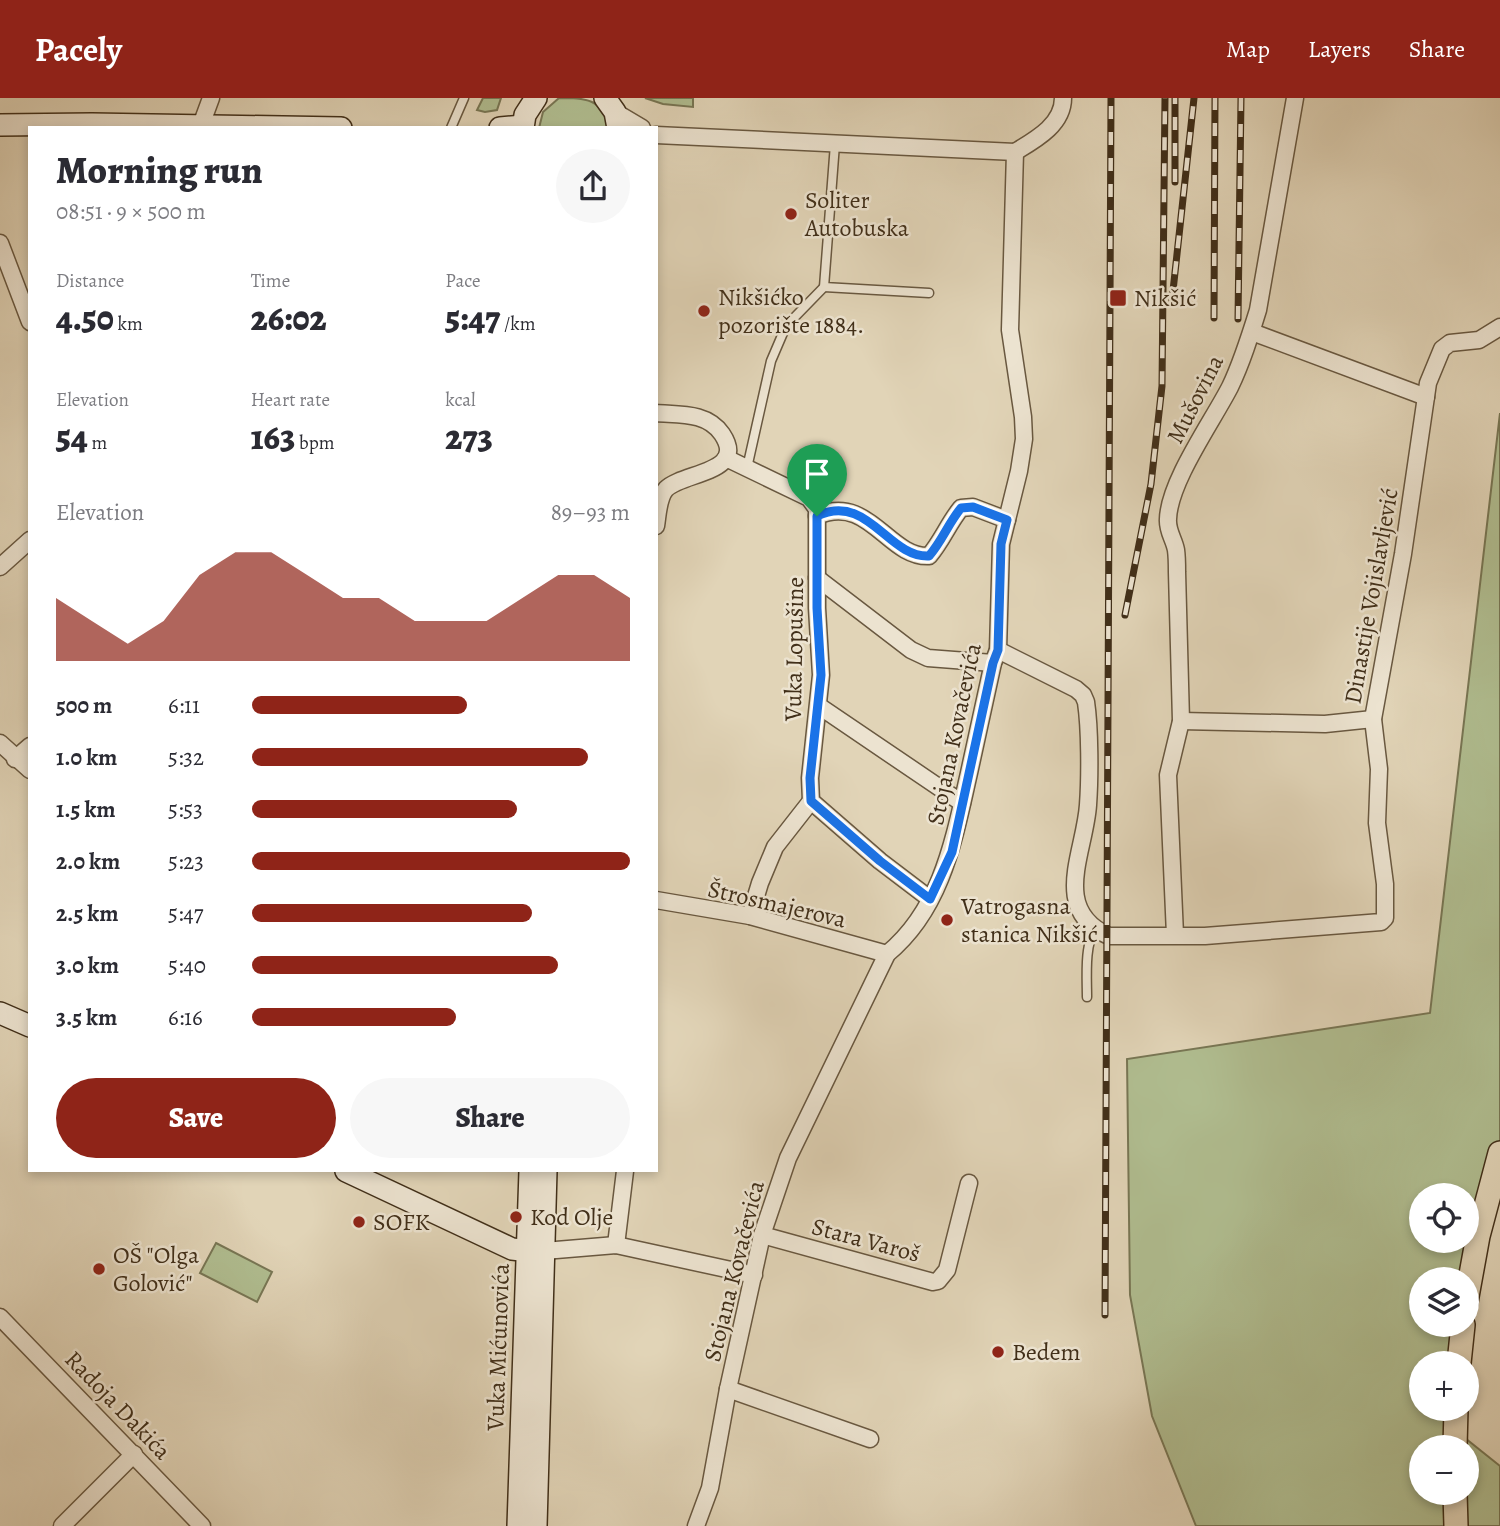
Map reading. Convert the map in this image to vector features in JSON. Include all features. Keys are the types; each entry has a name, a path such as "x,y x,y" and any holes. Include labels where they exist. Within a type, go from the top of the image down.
{"main road":[{"path":"523,126 525,115 536,98"},
{"path":"0,125 100,126"},
{"path":"0,1013 28,1025"},
{"path":"1473,1267 1500,1153"},
{"path":"348,1172 512,1249 536,1252"},
{"name":"Vuka Mićunovića","path":"530,1172 536,1252 536,1526"},
{"name":"Vuka Mićunovića","path":"518,1526 536,1252 546,1172"},
{"path":"1455,1505 1456,1526"}],"street":[{"path":"200,126 211,98"},
{"path":"658,135 1015,152 1045,134 1063,106 1063,98"},
{"name":"Mušovina","path":"1181,721 1177,572 1175,548 1168,529 1170,501 1177,483 1231,385 1258,310 1295,98"},
{"path":"613,113 638,126"},
{"name":"Stojana Kovačevića","path":"696,1526 710,1488 728,1389 762,1235 788,1158 887,954 905,940 919,920 952,852 995,657 1001,544 1024,439 1010,330 1015,152"},
{"path":"0,243 28,317"},
{"name":"Dinastije Vojislavljević","path":"1181,721 1325,724 1373,719 1403,554 1429,383 1442,349 1450,343 1479,340 1500,327"},
{"path":"1251,332 1426,397"},
{"path":"658,413 698,416 709,421 725,439 726,458 719,467 665,489 658,515"},
{"path":"726,458 809,498 817,509 817,516 831,509 847,510 869,522 916,557 929,556 940,544 947,524 961,508 973,507 1007,520"},
{"name":"Vuka Lopušine","path":"811,801 810,778 821,675 817,516"},
{"path":"0,567 28,542"},
{"path":"817,578 911,650 928,659 995,657 1076,689 1083,695 1086,702 1088,807 1074,877 1076,897 1080,912 1096,930 1109,936 1205,936 1376,924 1384,920 1385,884 1377,823 1379,769 1373,719"},
{"path":"819,706 962,803"},
{"path":"1175,935 1168,775 1181,721"},
{"path":"0,743 28,769"},
{"path":"15,759 28,748"},
{"path":"751,916 760,883 775,847 811,801 880,861 930,899"},
{"name":"Štrosmajerova","path":"658,900 751,916 887,954"},
{"path":"616,1245 625,1172"},
{"name":"Stara Varoš","path":"762,1235 933,1282 938,1281 947,1270 969,1183"},
{"path":"536,1252 616,1245 754,1275"},
{"name":"Radoja Dakića","path":"0,1317 202,1526"},
{"path":"728,1389 870,1439"},
{"path":"62,1526 134,1454"}],"lane":[{"path":"452,126 464,98"},
{"path":"747,468 771,361 786,326 824,287 835,144"},
{"path":"824,287 929,293"},
{"path":"1087,997 1089,945 1091,935 1096,930"}],"green space":[{"path":"483,98 501,98 497,110 477,110"},
{"path":"559,98 577,98 597,105 606,118 608,126 540,126 543,112"},
{"path":"645,98 693,98 693,107 663,104"},
{"path":"1500,413 1500,1193 1479,1246 1479,1183 1409,1183 1409,1253 1476,1253 1471,1267 1409,1267 1409,1337 1463,1337 1462,1351 1409,1351 1409,1421 1456,1421 1455,1430 1461,1435 1409,1435 1409,1505 1479,1505 1479,1449 1500,1466 1500,1526 1196,1526 1152,1416 1130,1295 1127,1059 1430,1013"},
{"path":"216,1243 272,1272 257,1302 200,1273"}],"railway":[{"path":"1105,1315 1111,98"},
{"path":"1125,615 1151,484 1162,386 1165,98"},
{"path":"1175,98 1175,182"},
{"path":"1172,300 1194,98"},
{"path":"1214,318 1215,98"},
{"path":"1238,319 1241,98"}],"place":[{"name":"Soliter Autobuska","path":"791,214"},
{"name":"Nikšić","path":"1118,298"},
{"name":"Nikšićko pozorište 1884.","path":"704,311"},
{"name":"Vatrogasna stanica Nikšić","path":"947,920"},
{"name":"Kod Olje","path":"516,1217"},
{"name":"SOFK","path":"359,1222"},
{"name":"OŠ \"Olga Golović\"","path":"99,1269"},
{"name":"Bedem","path":"998,1352"}],"route":[{"path":"973,507 1007,520 1001,544 998,650 952,852 930,899 880,861 811,801 810,778 821,675 817,608 817,516 831,509 847,510 869,522 916,557 929,556 940,544 947,524 961,508 973,507"}]}
